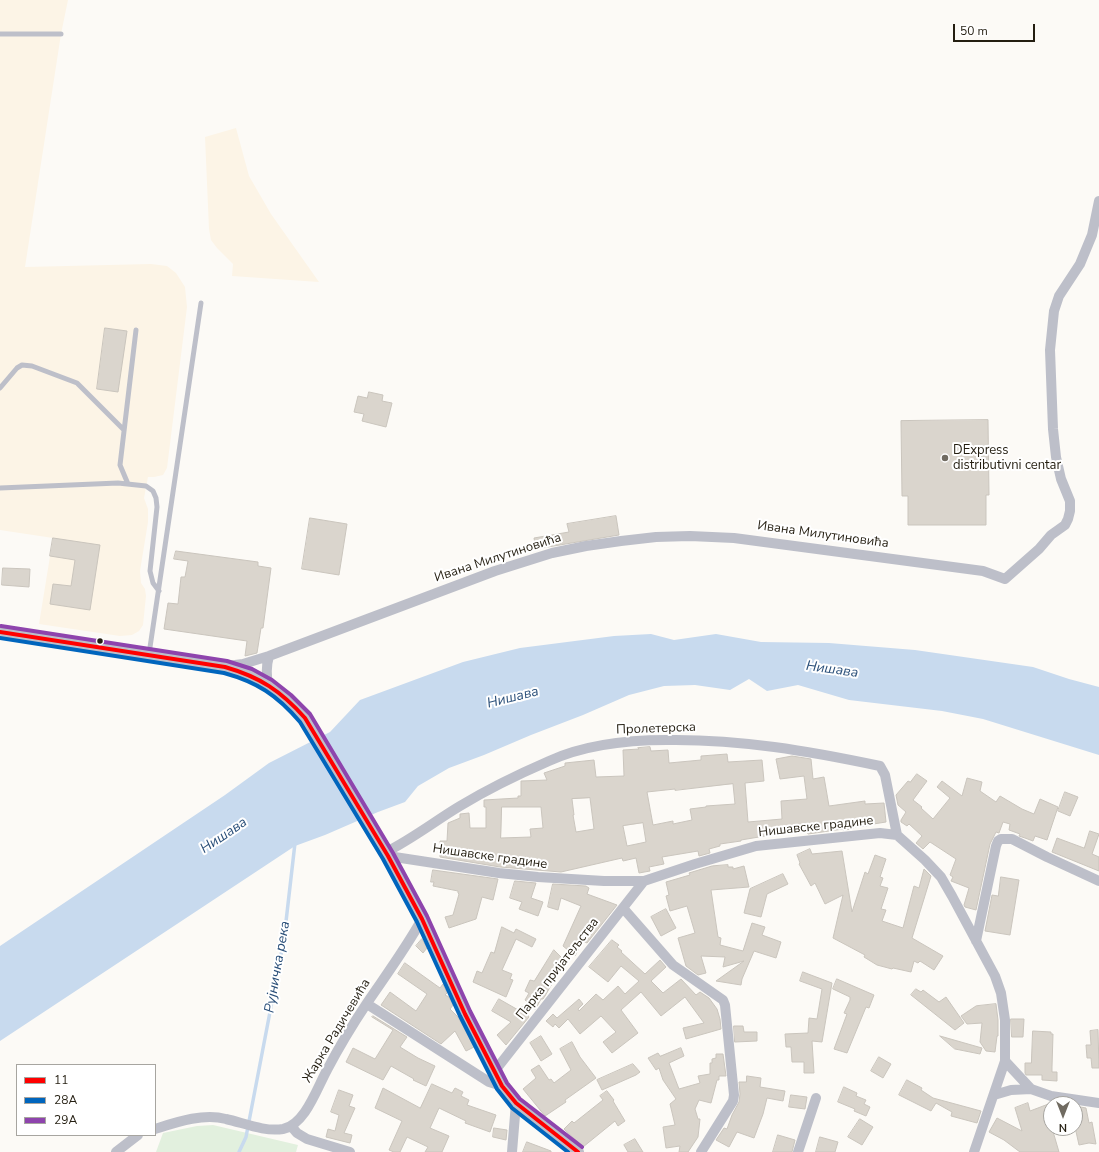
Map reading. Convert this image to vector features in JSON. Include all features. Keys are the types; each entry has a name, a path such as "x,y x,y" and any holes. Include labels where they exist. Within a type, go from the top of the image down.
{"street":[{"name":"Ивана Милутиновића","path":"225,667 243,664 269,656 495,571 552,553 621,541 690,536 734,538 983,571 1005,579 1051,535 1065,525 1070,511 1070,501 1061,479 1056,457 1050,350 1054,311 1059,296 1083,257 1092,235 1099,201"},
{"name":"Ивана Милутиновића","path":"0,632 149,654 239,670 268,683 290,701 305,718 387,854 422,919 465,1014 502,1086 516,1103 578,1152"},
{"path":"268,683 266,664 269,656"},
{"name":"Пролетерска","path":"387,854 460,806 550,761 574,751 605,744 647,740 729,741 809,752 880,766 885,775 897,835"},
{"name":"Нишавске градине","path":"387,854 538,878 644,882 756,846 880,833 897,835"},
{"path":"897,835 925,860 940,877 995,976 1003,1003 1006,1020 1005,1061 974,1152"},
{"path":"976,941 996,846 998,841 1002,839 1012,839 1046,857 1099,881"},
{"name":"Парка пријатељства","path":"494,1072 644,882"},
{"path":"623,908 673,965 723,1000 725,1005 734,1096 733,1101 701,1152"},
{"name":"Жарка Радичевића","path":"291,1126 304,1114 327,1069 366,1004 413,935 422,919"},
{"path":"366,1004 489,1082 502,1086"},
{"path":"1005,1061 1031,1089"},
{"path":"994,1095 1011,1090 1031,1089 1051,1096 1099,1103"},
{"path":"798,1152 816,1098"},
{"path":"512,1152 516,1103"},
{"path":"156,1129 178,1122 205,1117 226,1119 242,1124 275,1129 283,1129 291,1126 306,1140 350,1152"},
{"path":"116,1152 137,1136"}],"lane":[{"path":"0,34 61,34"},
{"path":"149,654 201,303"},
{"path":"128,484 120,465 136,330"},
{"path":"0,388 17,368 22,365 32,366 77,383 124,430"},
{"path":"0,488 118,483 146,486 153,491 156,498 157,507 150,571 153,583 159,591"}],"shaded area":[{"path":"0,0 68,0 61,34 25,267 151,264 167,266 176,273 185,287 187,307 167,468 163,475 148,477 144,498 148,509 148,522 140,571 141,583 145,589 146,596 143,625 139,631 132,635 120,636 39,624 53,538 0,530"},
{"path":"236,128 249,176 271,214 319,282 232,276 233,264 211,240 209,229 205,137"}],"green space":[{"path":"213,1125 298,1145 296,1152 156,1152 163,1133 197,1126"}],"water":[{"name":"Нишава","path":"651,634 674,640 716,634 761,642 829,643 915,650 1033,667 1099,687 1099,755 983,719 942,711 849,700 798,685 767,691 749,679 730,690 695,685 664,686 629,695 583,715 449,768 418,786 405,802 295,846 0,1041 0,946 225,795 269,763 330,732 360,700 463,662 520,648 614,636"}],"building":[{"path":"105,328 127,331 118,392 97,389"},
{"path":"369,392 383,395 382,401 392,403 386,427 362,421 364,414 354,412 358,396 367,398"},
{"name":"DExpress distributivni centar","path":"988,420 989,495 986,495 986,525 908,525 908,496 902,496 901,421"},
{"path":"616,516 619,535 536,549 534,538 569,532 567,524"},
{"path":"310,518 347,524 339,575 302,569"},
{"path":"53,538 100,545 90,610 50,604 53,584 71,586 75,560 50,556"},
{"path":"176,551 258,562 258,566 271,568 263,628 261,628 257,653 245,656 247,641 164,629 168,603 178,604 181,577 185,577 188,561 174,559"},
{"path":"3,568 30,569 29,587 2,585"},
{"path":"650,747 651,751 668,750 669,763 701,760 701,756 727,754 728,762 762,760 764,781 745,783 748,822 782,819 781,801 807,799 804,776 780,779 776,759 792,756 811,759 813,779 824,777 829,806 865,801 865,804 884,803 886,822 853,827 853,829 808,834 807,832 789,832 720,844 720,846 709,849 710,853 699,856 698,851 662,857 664,864 649,867 650,871 639,873 636,858 623,861 622,858 561,872 500,867 440,857 440,841 447,841 448,823 460,818 460,814 469,813 470,828 486,828 486,807 484,807 484,800 518,798 518,796 521,796 521,781 547,780 544,773 565,766 565,763 594,760 596,777 624,776 623,750 639,749 638,748","holes":["733,784 735,804 706,806 690,809 692,820 673,824 673,821 653,825 647,792","590,798 594,829 576,832 572,799","502,807 541,807 543,828 530,829 531,837 501,838","643,823 646,842 627,846 623,826"]},
{"path":"917,774 927,781 913,800 933,819 950,798 937,787 942,781 962,796 967,778 982,782 980,791 996,802 1000,796 1034,814 1040,799 1058,807 1047,840 1035,836 1033,841 1019,836 1020,834 1009,830 1010,824 1003,822 999,833 996,832 990,844 976,910 965,907 964,905 969,888 951,881 953,877 950,875 956,859 930,842 923,849 916,843 922,836 909,824 907,826 901,822 906,812 898,805 896,795 908,781 910,782"},
{"path":"1065,792 1078,797 1070,816 1058,811"},
{"path":"1090,831 1099,834 1092,854 1099,857 1099,871 1052,852 1057,838 1084,848"},
{"path":"810,849 812,854 842,851 852,912 865,872 868,874 875,855 886,859 880,877 883,878 880,886 888,888 881,909 886,910 882,921 903,928 914,886 919,888 924,869 931,876 912,938 943,956 934,970 920,961 918,963 914,961 911,972 877,965 864,957 865,955 833,938 843,895 825,904 815,883 811,886 799,864 797,855"},
{"path":"728,865 728,867 733,867 733,869 744,866 749,887 711,890 718,937 721,938 720,945 743,951 752,923 765,927 762,935 781,942 776,958 754,951 742,979 741,985 716,981 744,961 723,967 725,957 701,956 706,973 698,975 686,966 678,938 695,933 687,906 670,911 666,896 669,895 666,882 690,875 689,873 712,866"},
{"path":"433,870 498,879 493,900 482,897 476,919 449,928 445,917 453,915 459,894 458,891 433,886 434,882 431,882"},
{"path":"783,874 788,884 767,894 761,917 744,913 750,889"},
{"path":"1001,877 1019,880 1010,935 985,931 992,895 998,896"},
{"path":"515,881 536,883 531,898 543,902 538,916 519,909 522,902 510,898"},
{"path":"553,884 586,886 589,888 587,894 617,905 587,943 583,941 575,956 563,946 581,906 561,898 558,910 548,907"},
{"path":"666,909 676,928 661,936 651,917"},
{"path":"502,927 514,933 516,929 536,939 532,947 516,939 502,970 512,974 510,979 513,980 506,997 473,982 477,971 482,973 491,952 494,953"},
{"path":"422,939 427,948 423,953 416,946"},
{"path":"612,940 619,945 617,947 622,951 621,952 645,974 660,960 666,967 651,981 663,993 681,979 696,995 700,992 709,998 717,1009 721,1029 686,1039 683,1028 704,1023 685,997 661,1016 641,992 621,1010 638,1033 612,1053 603,1042 616,1032 601,1016 580,1034 568,1019 559,1028 555,1024 553,1027 546,1021 553,1014 557,1018 579,999 583,1004 578,1009 579,1011 596,994 603,1000 618,986 625,994 639,981 621,966 608,982 589,967"},
{"path":"554,950 565,961 545,996 541,999 535,1010 525,1000 529,993 525,991 530,980 534,981"},
{"path":"405,963 440,988 443,984 447,993 445,995 449,997 453,1005 450,1009 458,1017 474,1047 466,1051 455,1031 441,1044 381,1005 390,992 416,1011 427,994 398,974"},
{"path":"803,972 832,983 822,1042 812,1041 814,1073 804,1073 804,1062 792,1062 791,1047 786,1047 785,1034 808,1033 809,1018 817,1019 822,989 800,981"},
{"path":"837,979 874,995 869,1008 866,1007 847,1053 834,1049 847,1014 844,1013 850,1000 850,997 833,989"},
{"path":"916,989 921,992 923,990 939,1002 946,997 964,1023 955,1030 911,995"},
{"path":"499,999 520,1011 522,1006 529,1017 506,1045 497,1035 511,1022 492,1011"},
{"path":"996,1004 998,1036 995,1052 986,1051 980,1042 982,1023 967,1024 961,1016 976,1006"},
{"path":"373,1016 407,1037 400,1047 435,1066 426,1086 413,1080 414,1079 391,1066 383,1080 346,1062 353,1048 375,1059 393,1030 372,1017"},
{"path":"1011,1019 1024,1019 1023,1037 1012,1037"},
{"path":"734,1026 743,1026 744,1032 757,1032 757,1041 735,1042"},
{"path":"1098,1030 1099,1068 1092,1068 1091,1058 1087,1058 1086,1045 1091,1045 1090,1031"},
{"path":"1033,1031 1051,1032 1051,1034 1053,1034 1052,1072 1057,1072 1057,1081 1042,1080 1042,1075 1026,1075 1025,1073 1025,1063 1031,1063"},
{"path":"541,1036 552,1054 541,1061 530,1043"},
{"path":"940,1036 982,1048 980,1054 955,1049"},
{"path":"572,1042 580,1057 596,1078 565,1100 566,1102 545,1116 523,1089 536,1078 531,1070 539,1065 549,1080 551,1079 554,1083 571,1070 560,1049"},
{"path":"681,1048 684,1056 669,1063 679,1089 700,1083 698,1076 710,1074 710,1063 712,1063 712,1059 716,1058 716,1054 723,1054 726,1076 719,1076 711,1103 699,1100 695,1109 698,1119 700,1119 698,1137 688,1152 679,1152 680,1146 666,1148 663,1127 675,1125 670,1104 676,1099 663,1080 659,1068 656,1070 648,1058 658,1053 660,1056"},
{"path":"879,1057 891,1064 883,1078 871,1071"},
{"path":"633,1064 640,1072 602,1090 597,1080"},
{"path":"747,1076 761,1078 760,1087 785,1091 783,1101 767,1098 754,1138 737,1132 729,1147 716,1140 724,1128 727,1129 739,1102 739,1082 746,1082"},
{"path":"907,1080 922,1088 921,1090 933,1098 981,1111 977,1123 951,1116 952,1112 936,1103 931,1111 899,1095"},
{"path":"432,1084 452,1093 455,1088 463,1092 461,1096 469,1100 467,1105 496,1115 490,1132 465,1123 466,1121 439,1108 430,1128 449,1136 442,1152 425,1152 428,1147 407,1137 400,1152 389,1150 402,1121 375,1108 383,1088 420,1108"},
{"path":"844,1087 857,1093 856,1096 866,1100 864,1104 870,1107 866,1116 854,1111 855,1109 838,1102"},
{"path":"339,1090 353,1095 349,1106 355,1108 344,1133 352,1135 350,1143 326,1137 328,1129 335,1131 339,1115 331,1112"},
{"path":"607,1091 614,1100 613,1101 625,1121 618,1126 615,1121 583,1147 564,1129 572,1121 574,1123 603,1100 600,1096"},
{"path":"791,1095 807,1097 805,1109 789,1107"},
{"path":"1028,1103 1030,1111 1043,1106 1043,1136 1054,1136 1059,1152 1020,1152 1004,1140 989,1132 997,1118 1022,1131 1015,1108"},
{"path":"1083,1107 1086,1108 1089,1123 1092,1122 1096,1144 1089,1143 1079,1145 1077,1136 1083,1136"},
{"path":"860,1119 873,1127 862,1145 848,1137"},
{"path":"494,1128 507,1130 506,1140 493,1137"},
{"path":"778,1135 795,1140 792,1152 773,1152"},
{"path":"820,1137 838,1142 835,1152 816,1152"},
{"path":"635,1139 643,1152 628,1152 624,1145"},
{"path":"527,1142 551,1151 551,1152 523,1152"}],"waterway":[{"name":"Рујничка река","path":"239,1152 246,1137 284,939 295,843"}],"transit line":[{"name":"29А","path":"1,626 227,661 252,669 272,680 291,695 310,714 393,853 427,916 470,1011 507,1083 520,1099 582,1147"},
{"name":"11","path":"0,632 225,667 259,680 269,686 296,708 305,718 388,856 422,919 465,1014 502,1086 516,1103 578,1152"},
{"name":"28А","path":"0,638 224,673 256,685 283,704 300,722 383,859 417,922 460,1016 497,1089 512,1108 568,1152"}],"place":[{"name":"DExpress distributivni centar","path":"945,458"}]}
